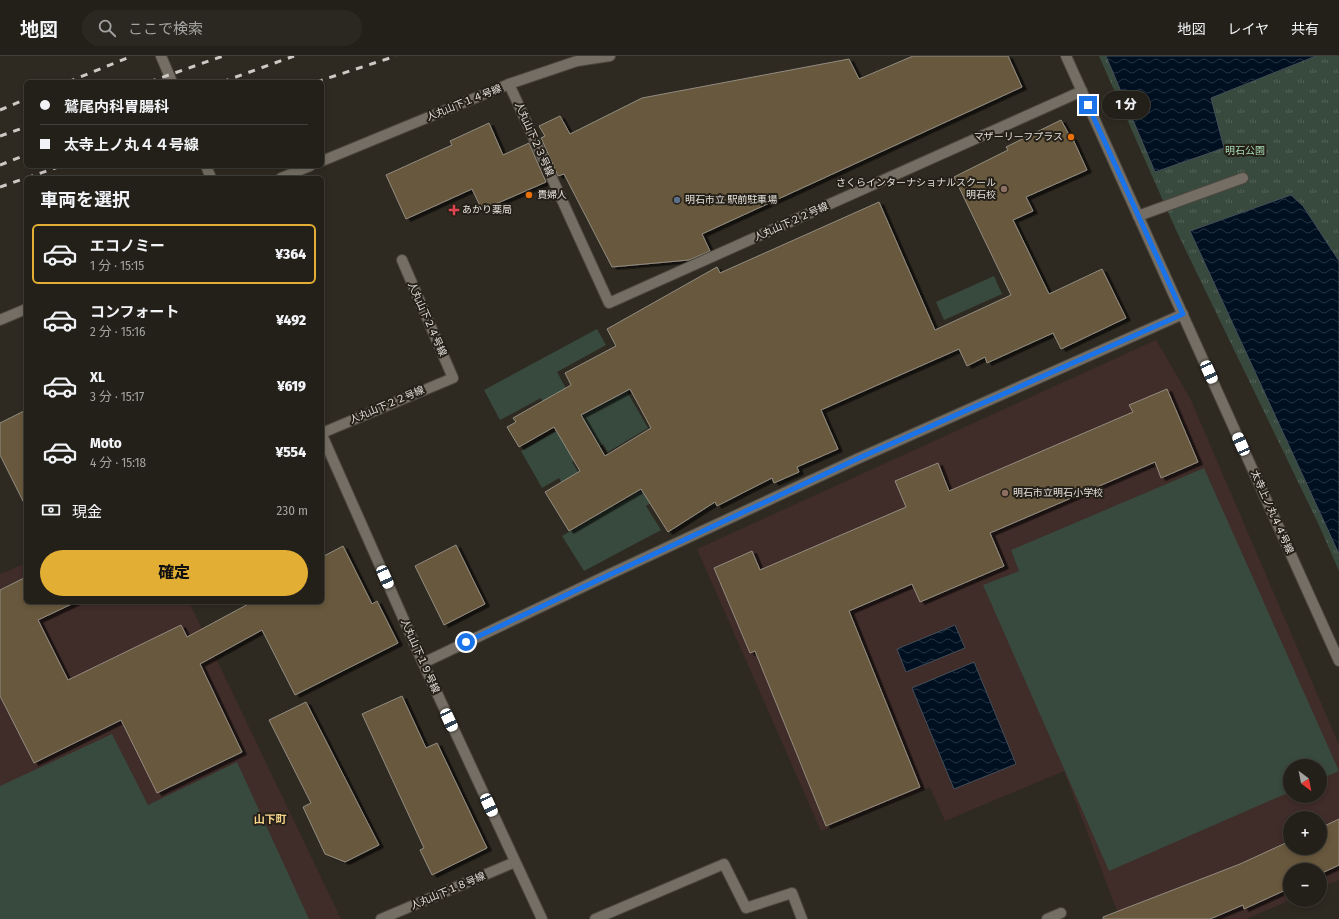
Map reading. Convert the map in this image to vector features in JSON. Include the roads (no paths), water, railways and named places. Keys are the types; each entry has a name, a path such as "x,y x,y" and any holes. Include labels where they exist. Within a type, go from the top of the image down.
{"street":[{"path":"161,56 171,80"},
{"name":"人丸山下１４号線","path":"324,160 509,84 577,61 610,56"},
{"name":"太寺上ノ丸４４号線","path":"1066,56 1339,661"},
{"name":"人丸山下２３号線","path":"509,84 609,304"},
{"name":"人丸山下２２号線","path":"609,304 1082,91"},
{"path":"286,176 305,168"},
{"path":"1138,216 1243,178"},
{"name":"人丸山下２４号線","path":"402,260 453,378"},
{"path":"0,320 24,310"},
{"path":"423,662 857,459 1183,314"},
{"name":"人丸山下２２号線","path":"324,433 453,378"},
{"name":"人丸山下１９号線","path":"324,439 423,662 542,919"},
{"name":"人丸山下１８号線","path":"381,919 516,862"},
{"path":"596,919 724,864 746,908 792,893 802,919"},
{"path":"1047,919 1061,913"}],"water":[{"path":"1106,56 1316,56 1211,98 1224,148 1155,172"},
{"path":"1291,195 1303,206 1339,261 1339,554 1190,231"},
{"path":"955,625 965,648 906,672 897,649"},
{"path":"974,662 1016,764 954,789 912,688"}],"railway":[{"path":"73,80 132,56"},
{"path":"155,80 223,56"},
{"path":"228,80 294,56"},
{"path":"322,80 396,56"},
{"path":"0,110 24,100"},
{"path":"0,136 24,128"},
{"path":"0,165 24,156"},
{"path":"32,176 55,168"},
{"path":"0,187 24,179"}],"place":[{"name":"マザーリーフプラス","path":"1071,137"},
{"name":"さくらインターナショナルスクール 明石校","path":"1004,189"},
{"name":"貴婦人","path":"529,195"},
{"name":"明石市立 駅前駐車場","path":"677,200"},
{"name":"あかり薬局","path":"454,210"},
{"name":"明石市立明石小学校","path":"1005,493"}],"district":[{"name":"山下町","path":"270,819"}],"park label":[{"name":"明石公園","path":"1245,151"}]}
